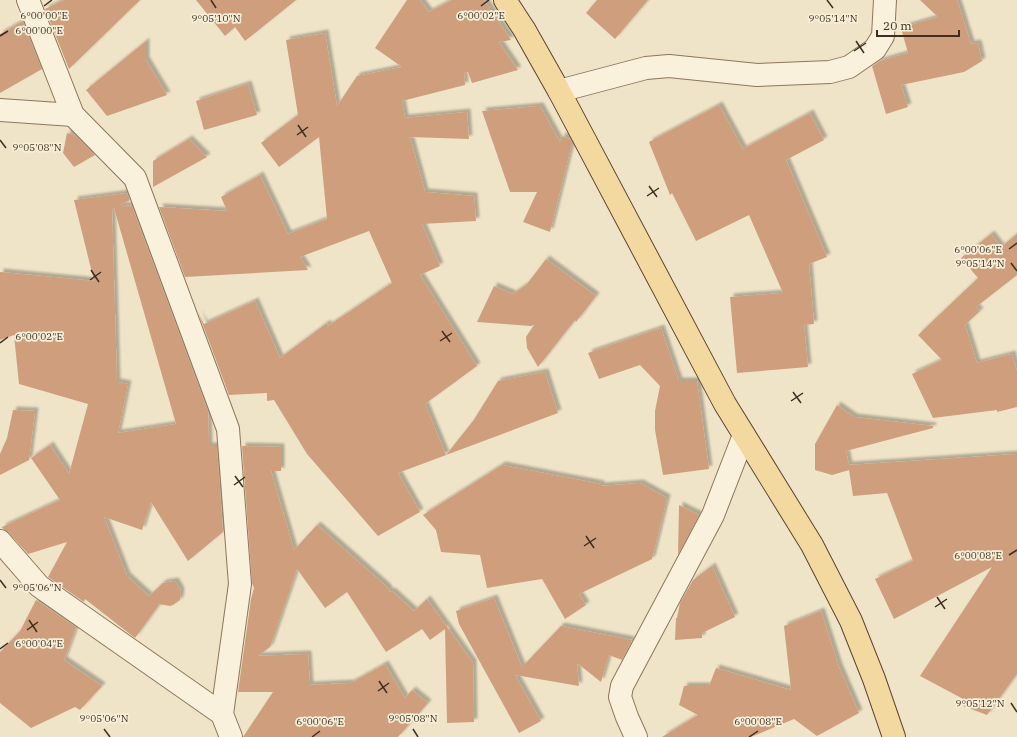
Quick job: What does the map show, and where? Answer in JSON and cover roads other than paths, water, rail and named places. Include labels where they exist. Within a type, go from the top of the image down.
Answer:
[{"type":"main road","points":[[505,0],[524,29],[558,91],[725,404],[812,545],[850,621],[874,679],[894,737]]},
{"type":"street","points":[[28,0],[73,115],[135,178],[228,429],[240,584],[222,714],[231,737]]},
{"type":"street","points":[[558,91],[646,68],[670,66],[757,75],[830,72],[849,68],[875,49],[883,36],[885,0]]},
{"type":"street","points":[[0,110],[73,115]]},
{"type":"street","points":[[636,737],[620,697],[622,686],[713,515],[744,435]]},
{"type":"street","points":[[0,542],[38,586],[222,714]]}]
